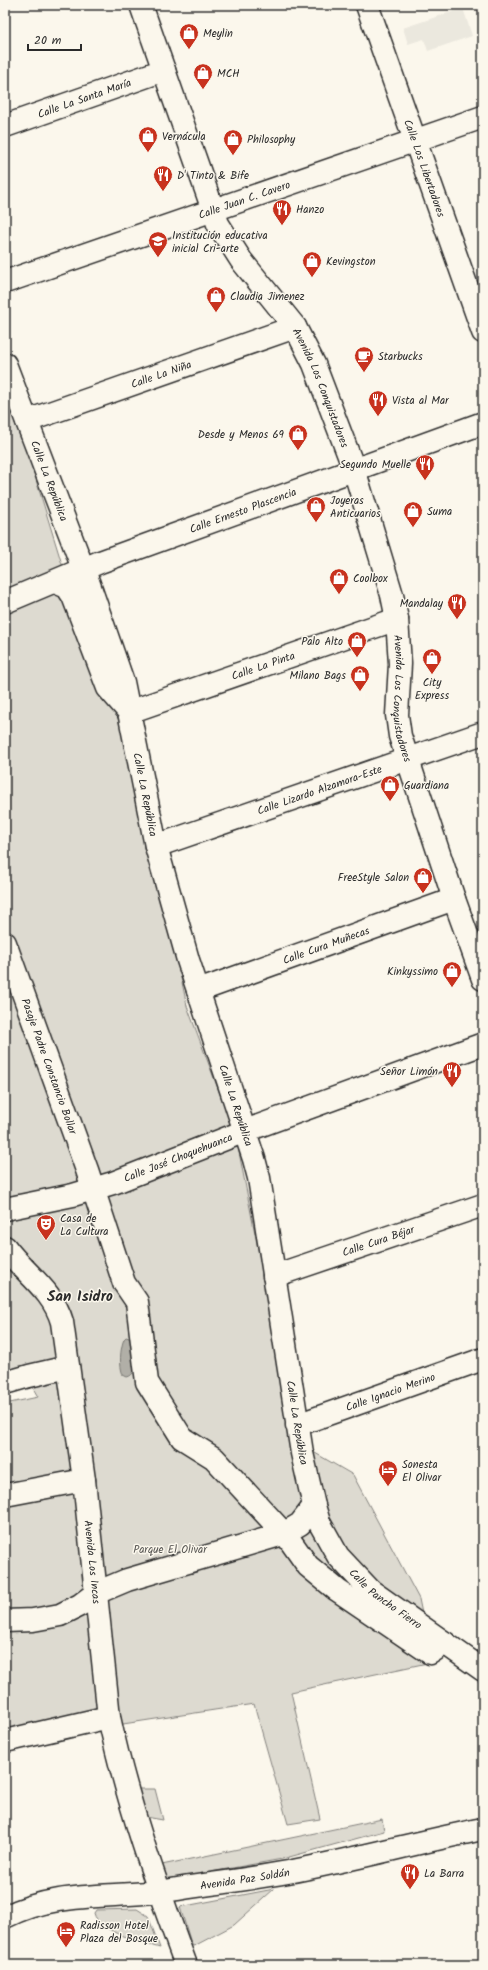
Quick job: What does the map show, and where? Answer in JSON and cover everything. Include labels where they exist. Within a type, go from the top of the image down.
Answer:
[{"type":"street","name":"Avenida Los Conquistadores","points":[[141,5],[212,209],[229,244],[295,326],[314,364],[354,469],[392,595],[397,619],[400,664],[397,715],[400,736],[407,761],[454,899],[483,979]]},
{"type":"street","name":"Calle Los Libertadores","points":[[367,5],[414,142],[483,332]]},
{"type":"street","name":"Calle La Santa María","points":[[5,126],[164,70]]},
{"type":"street","name":"Calle Juan C. Cavero","points":[[5,282],[212,209],[414,142],[483,117]]},
{"type":"street","name":"Calle La Niña","points":[[27,421],[295,326]]},
{"type":"street","name":"Calle La República","points":[[5,364],[83,570],[123,682],[156,846],[198,991],[259,1178],[297,1425],[314,1506]]},
{"type":"street","name":"Calle Ernesto Plascencia","points":[[5,602],[83,570],[354,469],[483,423]]},
{"type":"street","name":"Calle La República","points":[[55,582],[67,587],[73,596],[108,688],[129,712]]},
{"type":"street","name":"Calle La Pinta","points":[[129,712],[397,619]]},
{"type":"street","name":"Calle Lizardo Alzamora-Este","points":[[156,846],[407,761],[483,733]]},
{"type":"street","name":"Calle Cura Muñecas","points":[[198,991],[454,899]]},
{"type":"street","name":"Pasaje Padre Constancio Bollar","points":[[5,943],[93,1190],[124,1283],[137,1302],[147,1382],[182,1438],[214,1458],[289,1539],[308,1566],[350,1599],[430,1653],[445,1642]]},
{"type":"street","name":"Calle José Choquehuanca","points":[[5,1209],[93,1190],[244,1131],[483,1044]]},
{"type":"street","name":"Calle Cura Béjar","points":[[274,1276],[483,1205]]},
{"type":"street","name":"Avenida Los Incas","points":[[5,1247],[55,1303],[62,1322],[84,1480],[109,1717],[114,1743],[159,1892],[186,1965]]},
{"type":"street","name":"Calle Ignacio Merino","points":[[297,1425],[483,1359]]},
{"type":"street","points":[[5,1384],[29,1376],[68,1367]]},
{"type":"street","points":[[5,1371],[29,1376]]},
{"type":"street","points":[[5,1495],[84,1480]]},
{"type":"street","points":[[5,1621],[33,1620],[60,1614],[80,1605],[96,1593],[127,1580],[283,1534],[300,1524],[314,1506]]},
{"type":"street","name":"Calle Pancho Fierro","points":[[314,1506],[327,1538],[338,1556],[371,1591],[483,1670]]},
{"type":"street","points":[[6,1735],[109,1717]]},
{"type":"street","name":"Avenida Paz Soldán","points":[[5,1917],[36,1905],[66,1898],[159,1892],[288,1872],[483,1829]]},
{"type":"shaded area","points":[[463,8],[472,36],[428,51],[424,39],[408,44],[403,28]]},
{"type":"shaded area","points":[[126,1337],[129,1338],[131,1342],[135,1360],[134,1371],[127,1377],[123,1375],[120,1357],[124,1339]]},
{"type":"green space","name":"Parque El Olivar","points":[[5,391],[16,415],[73,600],[120,724],[151,837],[187,1006],[236,1137],[296,1442],[353,1475],[419,1599],[432,1662],[291,1692],[320,1819],[288,1824],[254,1704],[5,1742],[5,1404],[38,1397],[28,1379],[5,1369]]},
{"type":"green space","points":[[139,1789],[155,1789],[163,1820],[146,1817]]},
{"type":"green space","points":[[382,1819],[384,1831],[282,1859],[161,1881],[157,1866]]},
{"type":"green space","points":[[274,1889],[234,1925],[193,1946],[180,1907]]},
{"type":"green space","points":[[137,1909],[148,1916],[160,1948],[133,1940],[112,1931],[97,1920],[94,1913],[96,1910]]},
{"type":"place","name":"Meylin","points":[[189,50]]},
{"type":"place","name":"MCH","points":[[203,90]]},
{"type":"place","name":"Vernácula","points":[[148,153]]},
{"type":"place","name":"Philosophy","points":[[233,156]]},
{"type":"place","name":"D' Tinto & Bife","points":[[163,192]]},
{"type":"place","name":"Hanzo","points":[[282,226]]},
{"type":"place","name":"Institución educativa inicial Cri-arte","points":[[158,258]]},
{"type":"place","name":"Kevingston","points":[[312,278]]},
{"type":"place","name":"Claudia Jimenez","points":[[216,313]]},
{"type":"place","name":"Starbucks","points":[[364,373]]},
{"type":"place","name":"Vista al Mar","points":[[378,417]]},
{"type":"place","name":"Desde y Menos 69","points":[[298,451]]},
{"type":"place","name":"Segundo Muelle","points":[[425,481]]},
{"type":"place","name":"Joyeras Anticuarios","points":[[316,523]]},
{"type":"place","name":"Suma","points":[[413,528]]},
{"type":"place","name":"Coolbox","points":[[339,595]]},
{"type":"place","name":"Mandalay","points":[[457,620]]},
{"type":"place","name":"Palo Alto","points":[[357,658]]},
{"type":"place","name":"City Express","points":[[432,675]]},
{"type":"place","name":"Milano Bags","points":[[360,692]]},
{"type":"place","name":"Guardiana","points":[[390,802]]},
{"type":"place","name":"FreeStyle Salon","points":[[423,894]]},
{"type":"place","name":"Kinkyssimo","points":[[452,988]]},
{"type":"place","name":"Señor Limón","points":[[452,1088]]},
{"type":"place","name":"Casa de La Cultura","points":[[46,1241]]},
{"type":"place","name":"Sonesta El Olivar","points":[[388,1487]]},
{"type":"place","name":"La Barra","points":[[410,1890]]},
{"type":"place","name":"Radisson Hotel Plaza del Bosque","points":[[66,1948]]},
{"type":"district","name":"San Isidro","points":[[80,1296]]}]
